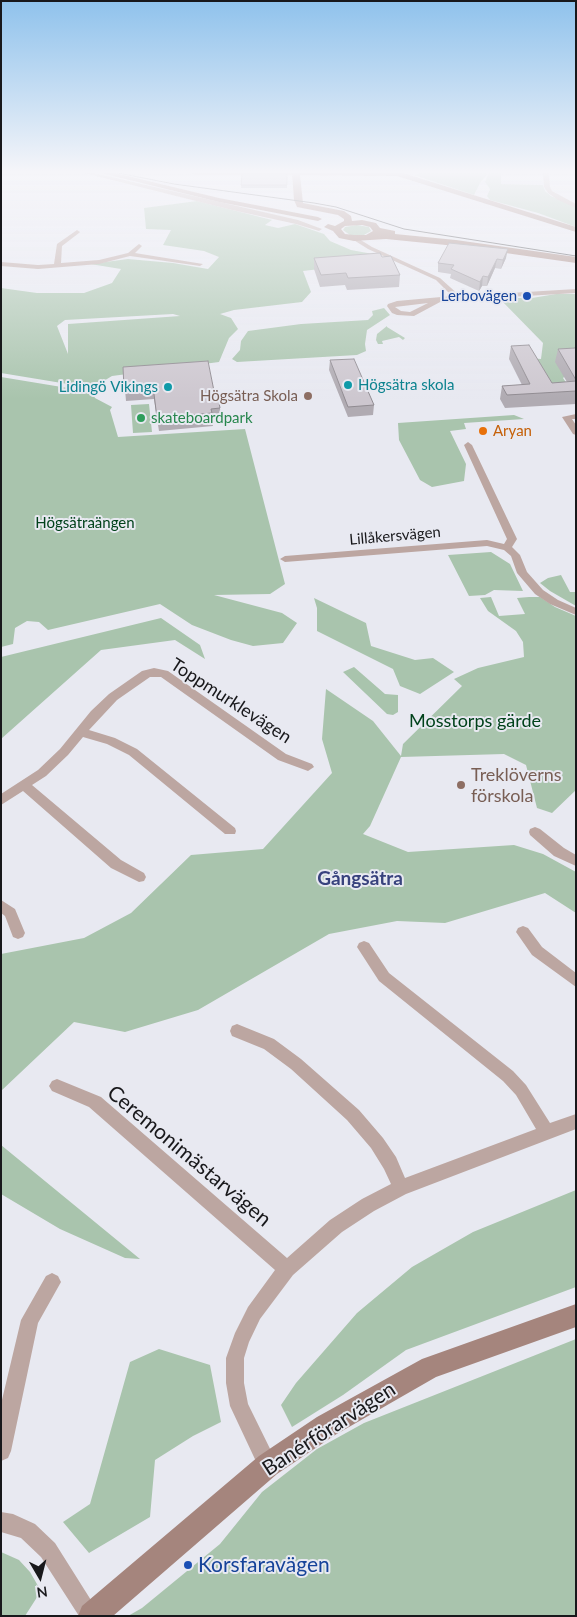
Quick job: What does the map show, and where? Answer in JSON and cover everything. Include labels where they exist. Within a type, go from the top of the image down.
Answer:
[{"type":"street","points":[[57,265],[59,248]]},
{"type":"street","points":[[130,254],[137,248]]},
{"type":"street","points":[[383,248],[438,279],[458,298]]},
{"type":"street","points":[[495,248],[576,260]]},
{"type":"street","points":[[1,264],[38,267],[99,262],[130,254],[200,264]]},
{"type":"street","points":[[441,300],[411,314],[395,311],[392,306],[397,303],[458,298],[576,291]]},
{"type":"street","points":[[576,416],[566,417],[576,432]]},
{"type":"street","points":[[468,445],[512,539],[507,548],[514,555],[522,573],[539,592],[554,602],[576,612]]},
{"type":"street","name":"Lillåkersvägen","points":[[285,559],[487,543],[507,548]]},
{"type":"street","name":"Toppmurklevägen","points":[[1,800],[25,786],[64,752],[95,714],[113,697],[146,674],[159,672],[282,757],[308,767]]},
{"type":"street","points":[[82,732],[111,741],[132,752],[230,831]]},
{"type":"street","points":[[25,786],[116,864],[139,877]]},
{"type":"street","points":[[535,832],[559,852],[576,861]]},
{"type":"street","points":[[1,905],[10,913],[18,933]]},
{"type":"street","points":[[523,932],[537,952],[576,981]]},
{"type":"street","points":[[364,947],[384,977],[508,1076],[521,1090],[547,1132]]},
{"type":"street","points":[[237,1031],[269,1044],[296,1064],[353,1115],[377,1143],[390,1163],[401,1188]]},
{"type":"street","name":"Ceremonimästarvägen","points":[[57,1086],[94,1102],[287,1269]]},
{"type":"street","points":[[268,1465],[239,1406],[234,1383],[235,1358],[241,1339],[254,1313],[287,1269],[336,1226],[368,1205],[401,1188],[576,1121]]},
{"type":"street","points":[[1,1451],[30,1320],[52,1282]]},
{"type":"street","name":"Banérförarvägen","points":[[92,1616],[268,1465],[326,1426],[430,1368],[576,1315]]},
{"type":"street","points":[[1,1522],[13,1524],[28,1531],[48,1550],[92,1616]]},
{"type":"green space","points":[[187,248],[347,248],[373,254],[345,266],[303,271],[311,292],[302,302],[234,310],[220,314],[231,318],[238,329],[229,338],[219,362],[112,376],[92,388],[1,373],[1,288],[37,293],[84,293],[112,283],[121,269],[90,264],[128,259],[173,263],[208,269],[219,257],[204,251]],"holes":[[[173,314],[180,316],[68,324],[68,354],[57,326],[65,320]]]},
{"type":"green space","points":[[556,294],[576,294],[576,366],[563,378],[574,394],[557,395],[527,358],[541,359],[543,343],[499,298],[532,298]]},
{"type":"green space","points":[[384,308],[390,315],[367,330],[366,351],[357,355],[237,362],[232,359],[240,350],[241,341],[248,331],[301,324],[368,320],[373,315],[372,311]]},
{"type":"green space","points":[[387,326],[405,338],[403,340],[399,337],[382,341],[383,344],[378,344],[376,340],[377,334]]},
{"type":"green space","name":"Högsätraängen","points":[[1,377],[92,392],[95,398],[112,407],[110,410],[118,437],[245,429],[285,584],[270,594],[214,595],[282,613],[297,623],[283,643],[253,646],[231,640],[192,625],[160,604],[48,630],[39,622],[27,621],[15,628],[13,644],[1,647]]},
{"type":"green space","name":"skateboardpark","points":[[149,404],[152,432],[133,433],[131,405]]},
{"type":"green space","points":[[514,415],[524,419],[464,423],[466,429],[450,431],[466,464],[464,481],[432,487],[420,480],[399,440],[398,423]]},
{"type":"green space","points":[[491,552],[510,564],[523,591],[494,590],[485,595],[469,596],[448,555]]},
{"type":"green space","points":[[561,575],[570,592],[576,592],[576,606],[540,583],[548,578]]},
{"type":"green space","name":"Mosstorps gärde","points":[[491,597],[499,616],[525,614],[517,598],[540,597],[555,607],[576,616],[576,790],[552,813],[537,808],[526,765],[504,754],[401,757],[370,826],[363,834],[408,852],[514,845],[543,854],[576,872],[576,913],[545,893],[445,923],[397,921],[329,934],[198,1010],[125,1032],[74,1022],[1,1091],[1,954],[84,938],[131,913],[191,855],[263,849],[332,773],[322,739],[326,689],[373,721],[401,756],[403,744],[462,686],[454,679],[478,668],[524,657],[523,642],[516,631],[488,611],[480,598]]},
{"type":"green space","points":[[314,598],[366,623],[371,646],[415,660],[433,658],[454,672],[420,694],[400,686],[393,669],[317,631],[317,608]]},
{"type":"green space","points":[[161,618],[200,645],[205,659],[175,640],[101,650],[1,739],[1,657]]},
{"type":"green space","points":[[354,667],[385,694],[398,695],[398,712],[393,715],[387,714],[343,672]]},
{"type":"green space","points":[[1,1145],[140,1259],[125,1258],[60,1229],[1,1194]]},
{"type":"green space","points":[[576,1190],[576,1287],[406,1350],[343,1395],[292,1427],[281,1405],[296,1383],[357,1313],[412,1267],[473,1232]]},
{"type":"green space","points":[[576,1339],[576,1616],[128,1616],[142,1608],[220,1544],[262,1492],[317,1449],[364,1423]]},
{"type":"green space","points":[[159,1349],[210,1365],[221,1422],[193,1436],[155,1460],[150,1517],[89,1553],[63,1522],[90,1504],[130,1362]]},
{"type":"green space","points":[[1,1552],[19,1560],[30,1572],[41,1591],[25,1616],[1,1616]]},
{"type":"building","points":[[446,248],[508,249],[503,260],[497,259],[488,277],[483,276],[480,282],[451,269],[454,265],[438,263]]},
{"type":"building","points":[[380,253],[382,257],[391,256],[400,275],[348,278],[346,273],[321,275],[314,258]]},
{"type":"building","points":[[529,345],[552,383],[576,381],[576,391],[507,395],[502,386],[530,384],[511,346]]},
{"type":"building","points":[[558,349],[576,349],[576,380]]},
{"type":"building","points":[[354,359],[374,405],[348,407],[330,360]]},
{"type":"building","points":[[208,361],[214,391],[217,391],[220,408],[211,409],[212,413],[157,418],[153,386],[124,388],[123,367]]},
{"type":"tram line","points":[[528,248],[576,256]]},
{"type":"place","name":"Lerbovägen","points":[[527,296]]},
{"type":"place","name":"Högsätra skola","points":[[348,385]]},
{"type":"place","name":"Lidingö Vikings","points":[[168,387]]},
{"type":"place","name":"Högsätra Skola","points":[[308,396]]},
{"type":"place","name":"skateboardpark","points":[[141,418]]},
{"type":"place","name":"Aryan","points":[[483,431]]},
{"type":"place","name":"Treklöverns förskola","points":[[461,785]]},
{"type":"place","name":"Korsfaravägen","points":[[188,1565]]},
{"type":"district","name":"Gångsätra","points":[[360,879]]}]
